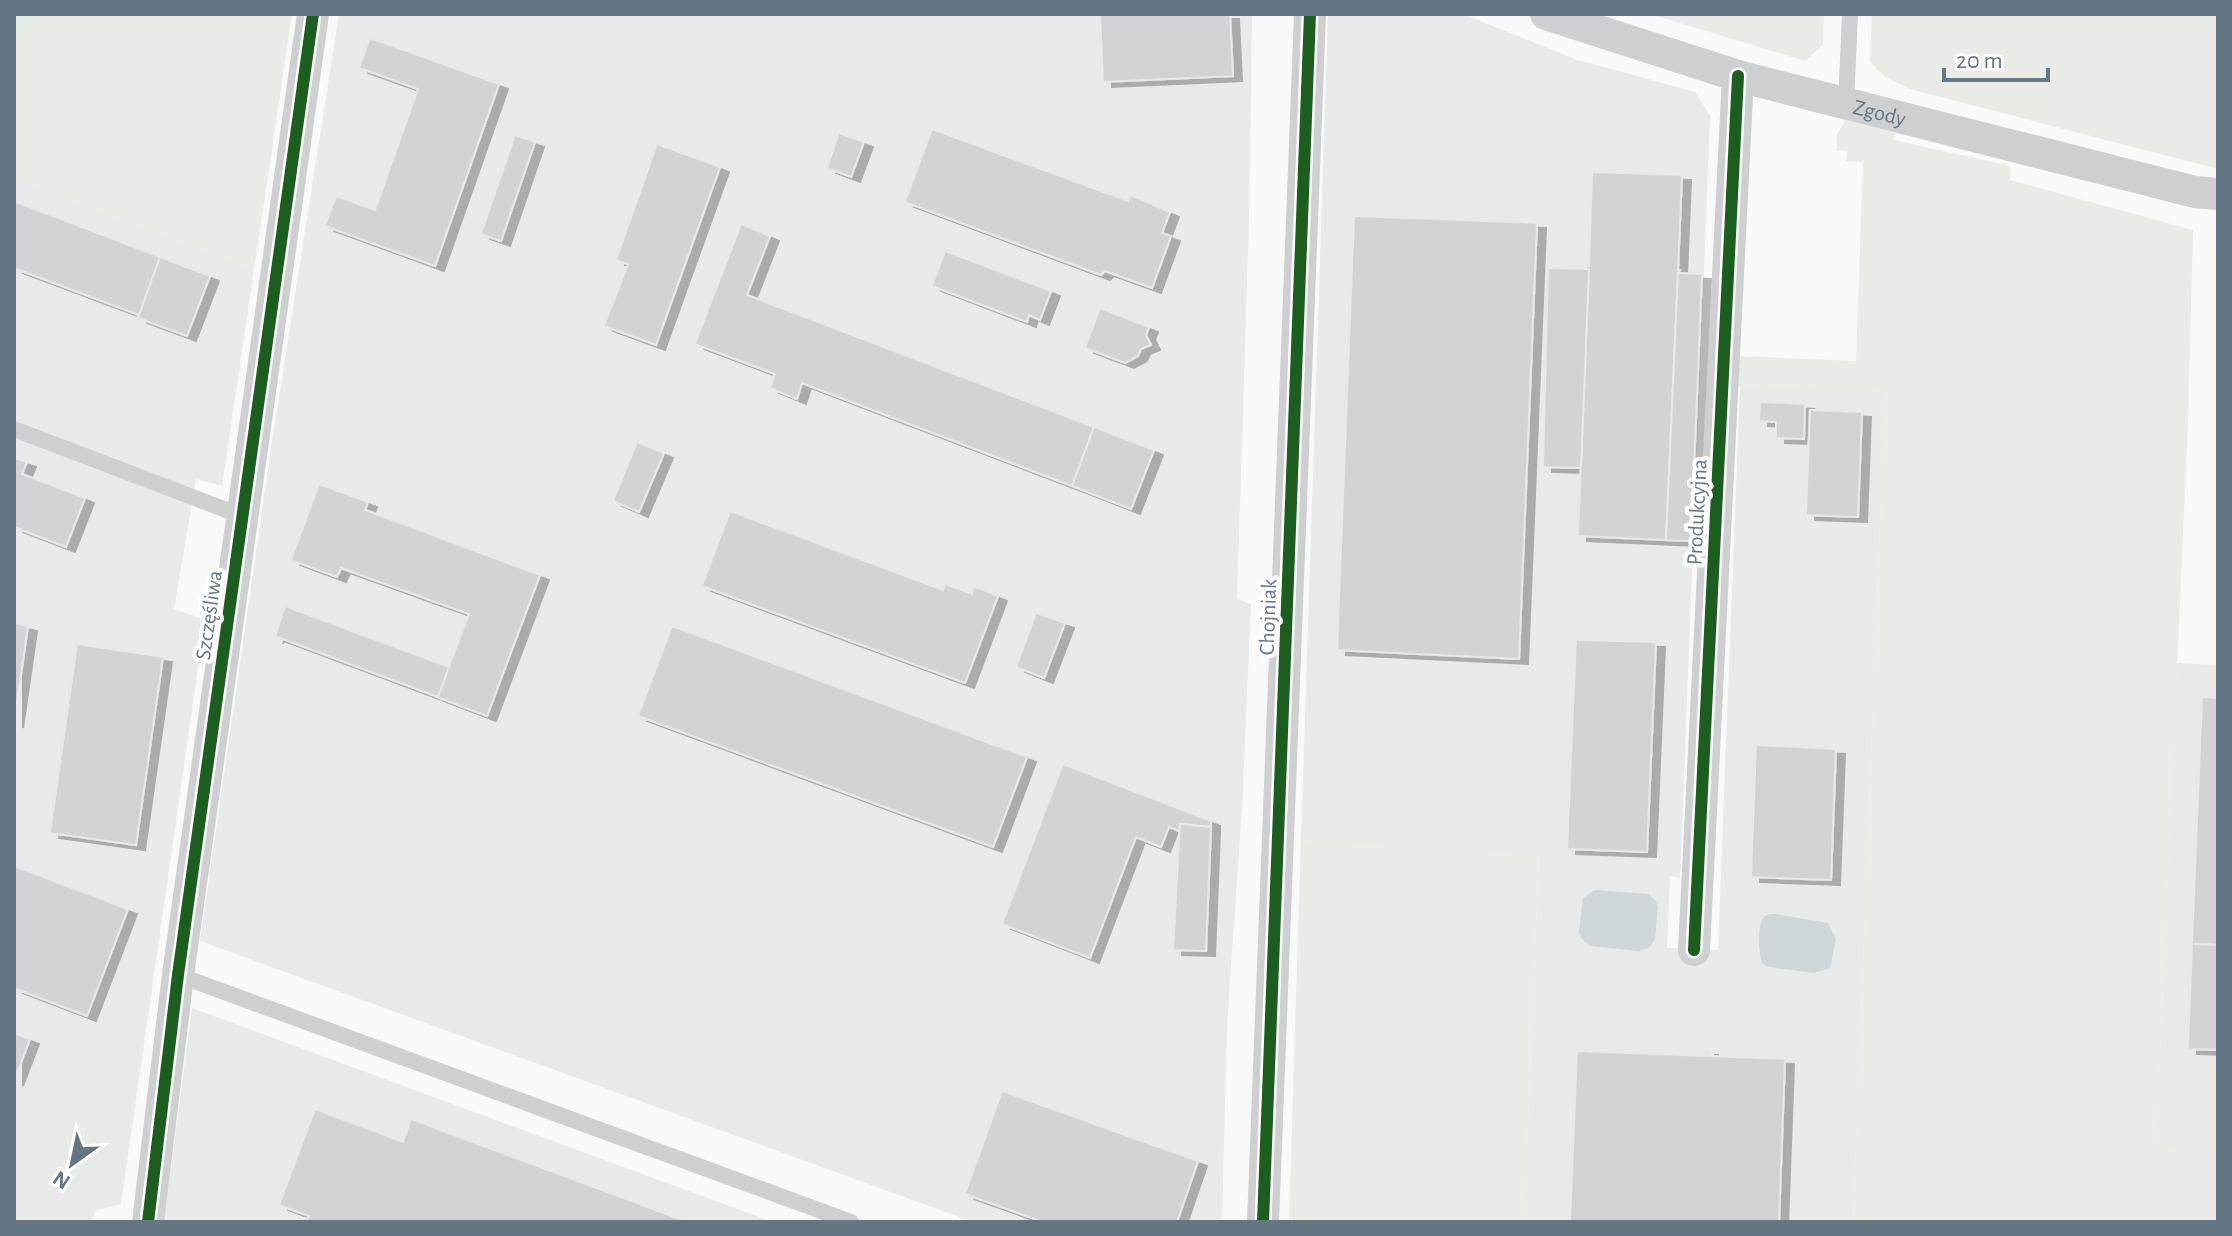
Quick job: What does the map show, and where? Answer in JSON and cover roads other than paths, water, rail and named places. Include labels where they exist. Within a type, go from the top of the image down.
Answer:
[{"type":"street","name":"Szczęśliwa","points":[[148,1222],[178,975],[313,14]]},
{"type":"street","name":"Chojniak","points":[[1263,1222],[1310,14]]},
{"type":"street","name":"Zgody","points":[[1546,14],[1738,76],[2195,192],[2218,194]]},
{"type":"street","name":"Produkcyjna","points":[[1694,950],[1738,76]]},
{"type":"lane","points":[[1846,104],[1850,14]]},
{"type":"lane","points":[[14,429],[242,516]]},
{"type":"lane","points":[[178,975],[851,1222]]}]
